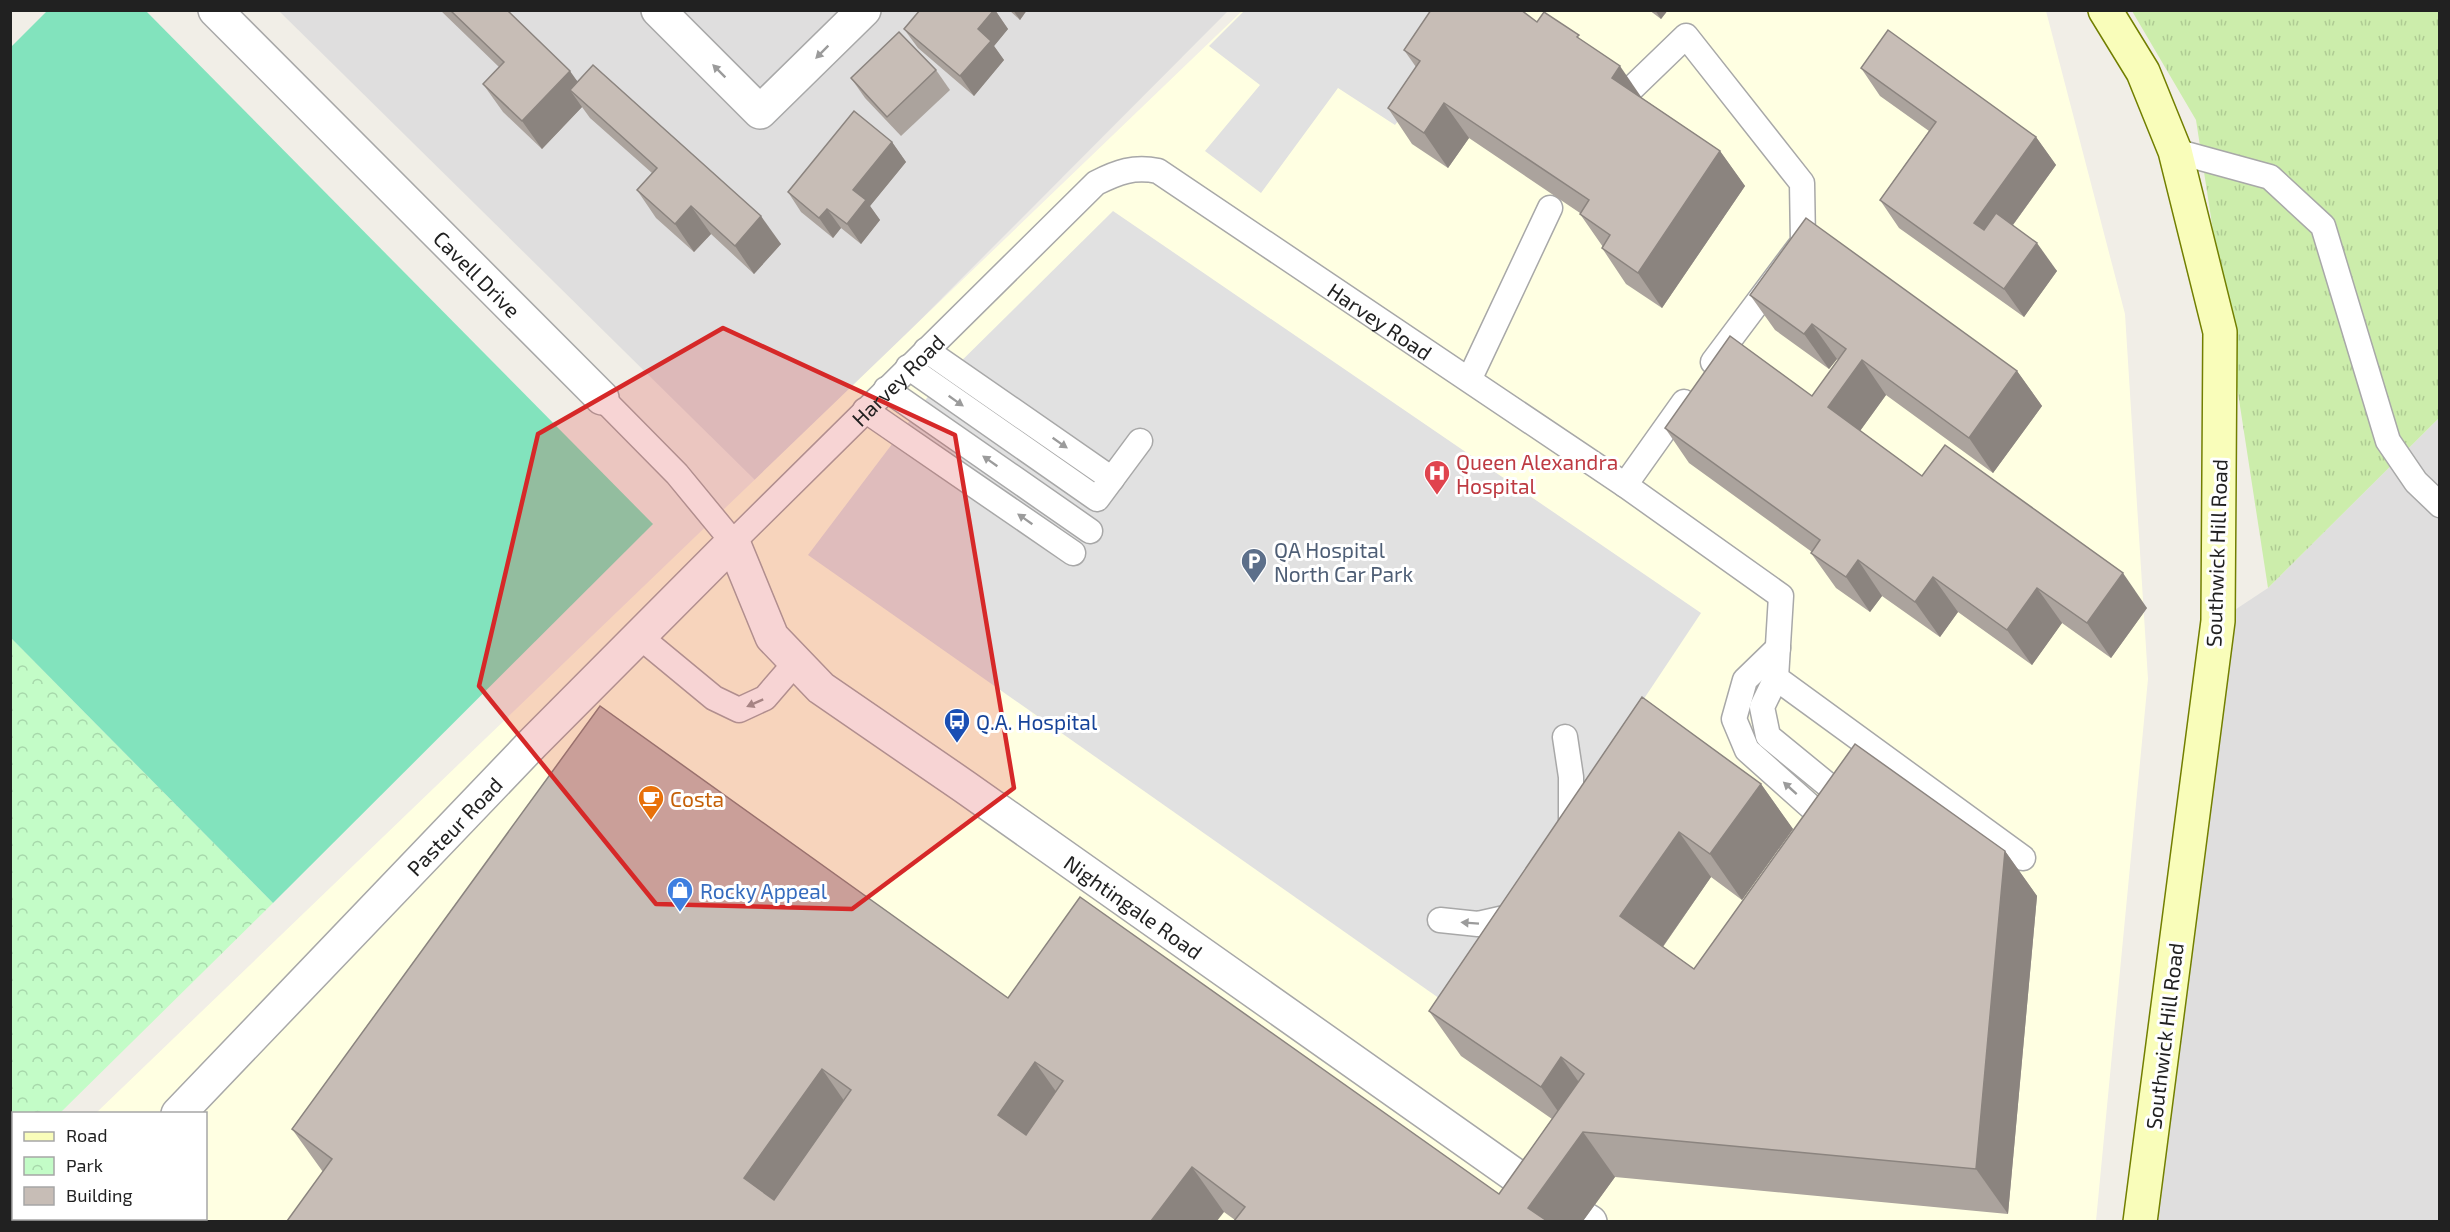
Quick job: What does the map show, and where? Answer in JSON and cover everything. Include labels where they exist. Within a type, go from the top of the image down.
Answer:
[{"type":"main road","name":"Southwick Hill Road","points":[[2105,10],[2143,72],[2175,152],[2220,332],[2218,621],[2140,1221]]},
{"type":"street","name":"Cavell Drive","points":[[215,10],[602,398]]},
{"type":"street","points":[[658,10],[760,112],[864,10]]},
{"type":"street","name":"Pasteur Road","points":[[179,1112],[533,743],[734,542]]},
{"type":"street","name":"Nightingale Road","points":[[734,542],[772,638],[821,688],[1523,1181],[1590,1221]]},
{"type":"lane","points":[[1625,485],[1803,242],[1802,183],[1686,36],[1629,91]]},
{"type":"lane","points":[[2175,152],[2270,177],[2323,226],[2388,441],[2416,482],[2439,505]]},
{"type":"lane","name":"Harvey Road","points":[[734,542],[1096,183],[1122,171],[1144,168],[1158,171],[1470,378],[1781,596],[1778,648]]},
{"type":"lane","points":[[1470,378],[1550,208]]},
{"type":"lane","points":[[926,350],[1112,479]]},
{"type":"lane","points":[[908,367],[1097,499],[1140,441]]},
{"type":"lane","points":[[886,389],[1090,531]]},
{"type":"lane","name":"Cavell Drive","points":[[602,398],[677,474],[734,542]]},
{"type":"lane","points":[[866,410],[1073,553]]},
{"type":"lane","points":[[639,636],[714,698],[738,710],[765,698],[796,662]]},
{"type":"lane","points":[[1778,648],[1776,678],[1762,707],[1768,736],[1867,817]]},
{"type":"lane","points":[[1778,648],[1745,680],[1734,719],[1747,750],[1810,807],[1852,837]]},
{"type":"lane","points":[[1776,678],[2023,858]]},
{"type":"lane","points":[[1565,737],[1573,824],[1569,853]]},
{"type":"lane","points":[[1440,920],[1478,924],[1524,913],[1536,901]]},
{"type":"highlighted area","points":[[723,328],[955,435],[1014,788],[852,909],[656,904],[479,686],[538,434]]},
{"type":"shaded area","points":[[279,11],[1228,11],[758,483]]},
{"type":"shaded area","name":"Queen Alexandra Hospital","points":[[1242,11],[2046,11],[2125,314],[2148,679],[2096,1221],[11,1222],[12,1194],[12,1220],[207,1220],[207,1112],[97,1112]]},
{"type":"shaded area","points":[[1244,11],[1506,11],[1470,21],[1395,125],[1338,88],[1261,193],[1205,151],[1260,85],[1209,46]]},
{"type":"shaded area","name":"QA Hospital North Car Park","points":[[1113,211],[1701,613],[1443,1001],[808,555],[936,386]]},
{"type":"shaded area","points":[[2439,418],[2439,1221],[2140,1222],[2218,621],[2268,588]]},
{"type":"green space","points":[[48,10],[146,11],[653,524],[273,903],[11,638],[11,47]]},
{"type":"green space","points":[[2132,11],[2439,11],[2439,418],[2268,588],[2196,120]]},
{"type":"green space","points":[[11,638],[273,903],[61,1112],[12,1112],[11,1163]]},
{"type":"building","points":[[450,10],[507,10],[570,71],[522,121],[483,84],[504,62]]},
{"type":"building","points":[[920,10],[994,10],[978,29],[991,41],[960,76],[904,29]]},
{"type":"building","points":[[1431,10],[1521,10],[1537,22],[1544,12],[1620,66],[1612,78],[1720,151],[1638,273],[1602,248],[1610,235],[1580,214],[1589,200],[1444,103],[1424,133],[1388,108],[1420,61],[1404,50]]},
{"type":"building","points":[[1888,30],[2036,137],[1974,223],[1984,230],[1996,213],[2037,243],[2004,289],[1880,200],[1936,122],[1861,68]]},
{"type":"building","points":[[899,32],[936,70],[887,117],[851,78]]},
{"type":"building","points":[[593,65],[761,216],[735,246],[691,206],[675,224],[637,190],[657,168],[570,90]]},
{"type":"building","points":[[854,111],[892,142],[853,190],[866,200],[847,224],[827,209],[819,218],[788,192]]},
{"type":"building","points":[[1806,218],[2017,371],[1969,438],[1862,360],[1828,407],[1922,476],[1945,445],[2123,573],[2087,623],[2037,588],[2007,630],[1933,577],[1915,602],[1858,560],[1846,577],[1811,553],[1820,540],[1665,428],[1730,336],[1812,396],[1846,349],[1812,324],[1804,334],[1750,295]]},
{"type":"building","points":[[1642,697],[1761,784],[1710,854],[1679,832],[1620,916],[1694,969],[1855,744],[2005,851],[1976,1169],[1583,1132],[1528,1208],[1547,1221],[1234,1221],[1245,1207],[1192,1167],[1151,1221],[287,1221],[332,1159],[292,1129],[600,706],[1008,998],[1080,897],[1499,1194],[1584,1074],[1561,1057],[1541,1087],[1429,1011]],"holes":[[[1035,1062],[1063,1081],[1026,1135],[998,1115]],[[822,1069],[851,1090],[774,1200],[744,1178]]]},
{"type":"place","name":"Queen Alexandra Hospital","points":[[1437,496]]},
{"type":"place","name":"QA Hospital North Car Park","points":[[1254,584]]},
{"type":"place","name":"Q.A. Hospital","points":[[957,744]]},
{"type":"place","name":"Costa","points":[[651,821]]},
{"type":"place","name":"Rocky Appeal","points":[[680,913]]}]
